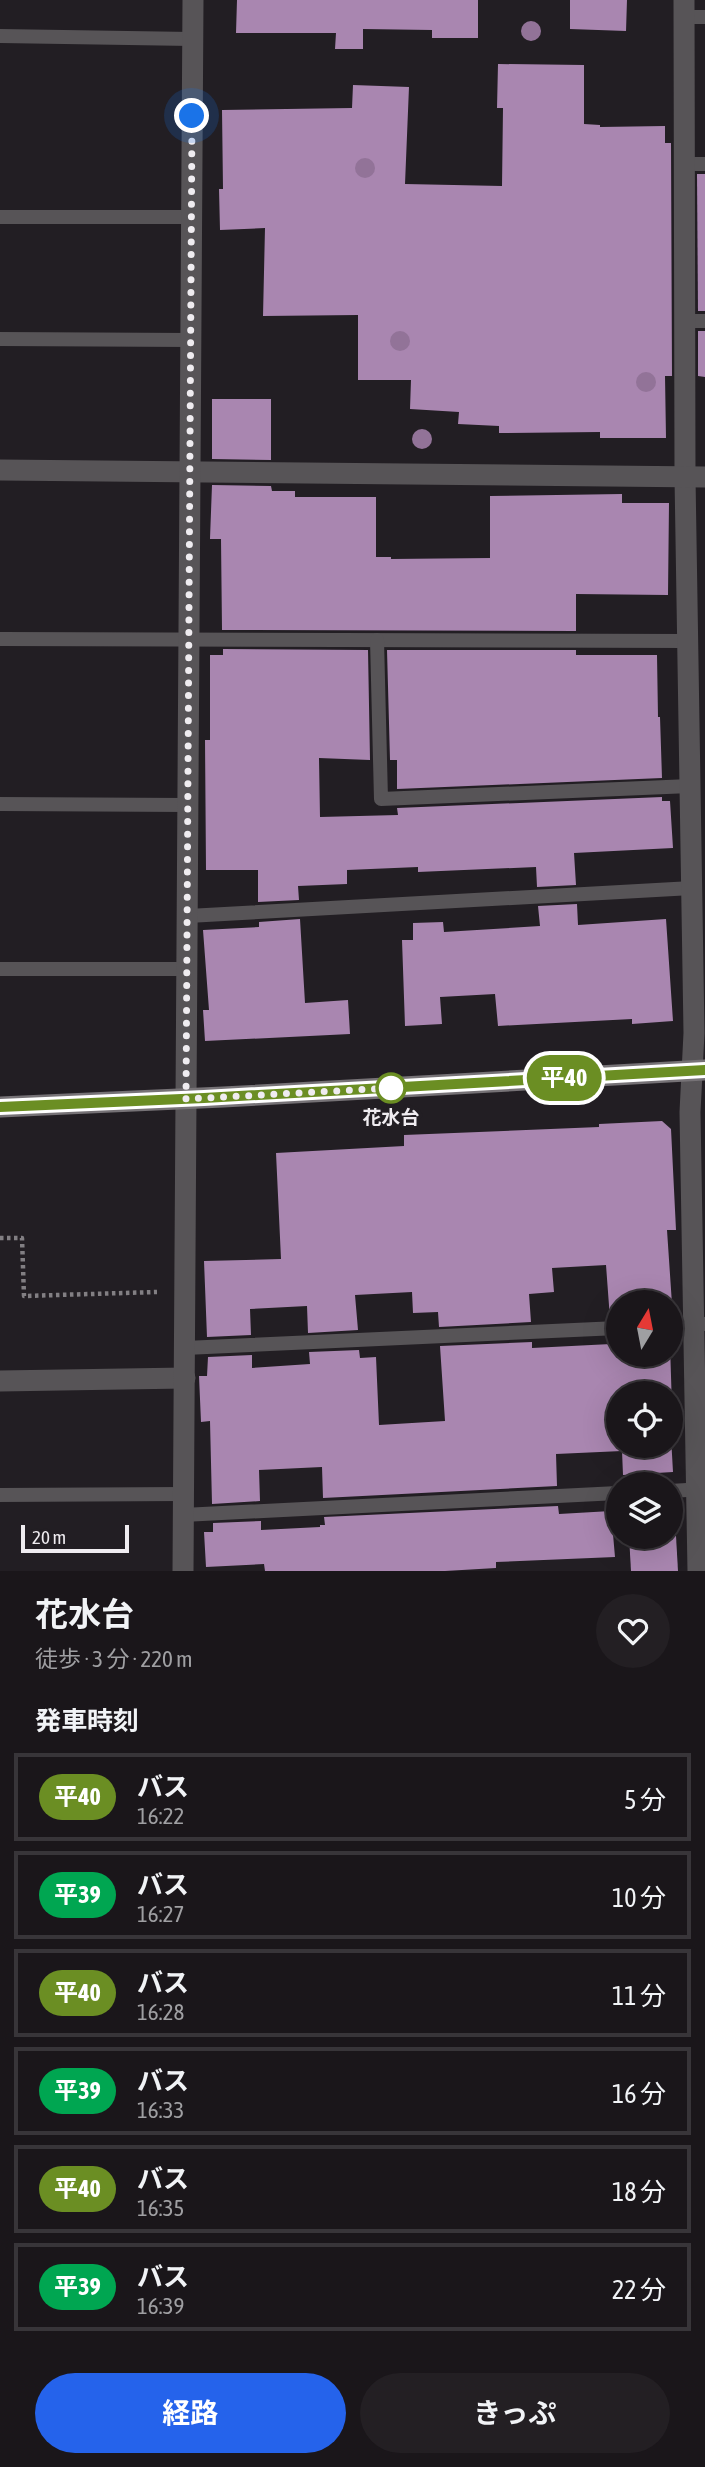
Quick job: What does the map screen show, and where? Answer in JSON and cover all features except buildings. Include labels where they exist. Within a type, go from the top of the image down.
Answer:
[{"type":"street","points":[[183,1571],[193,0]]},
{"type":"street","points":[[691,12],[684,164],[695,321],[695,477],[688,641],[694,1033],[698,1070],[690,1112],[699,1325],[698,1571]]},
{"type":"street","points":[[0,470],[695,477]]},
{"type":"street","points":[[0,1107],[698,1070]]},
{"type":"street","points":[[0,1381],[185,1378]]},
{"type":"lane","points":[[0,36],[192,39]]},
{"type":"lane","points":[[684,164],[705,164]]},
{"type":"lane","points":[[0,217],[191,217]]},
{"type":"lane","points":[[0,339],[191,340]]},
{"type":"lane","points":[[0,639],[688,641]]},
{"type":"lane","points":[[377,640],[381,799],[690,786]]},
{"type":"lane","points":[[0,804],[187,805]]},
{"type":"lane","points":[[188,916],[692,888]]},
{"type":"lane","points":[[0,969],[187,969]]},
{"type":"lane","points":[[185,1348],[606,1329]]},
{"type":"lane","points":[[0,1495],[183,1505],[606,1493]]},
{"type":"path","points":[[0,1238],[22,1238],[24,1296],[168,1292]]},
{"type":"bus line","name":"平40","points":[[0,1107],[705,1070]]},
{"type":"place","name":"花水台","points":[[391,1088]]},
{"type":"route","points":[[192,116],[186,1099],[391,1088]]}]
